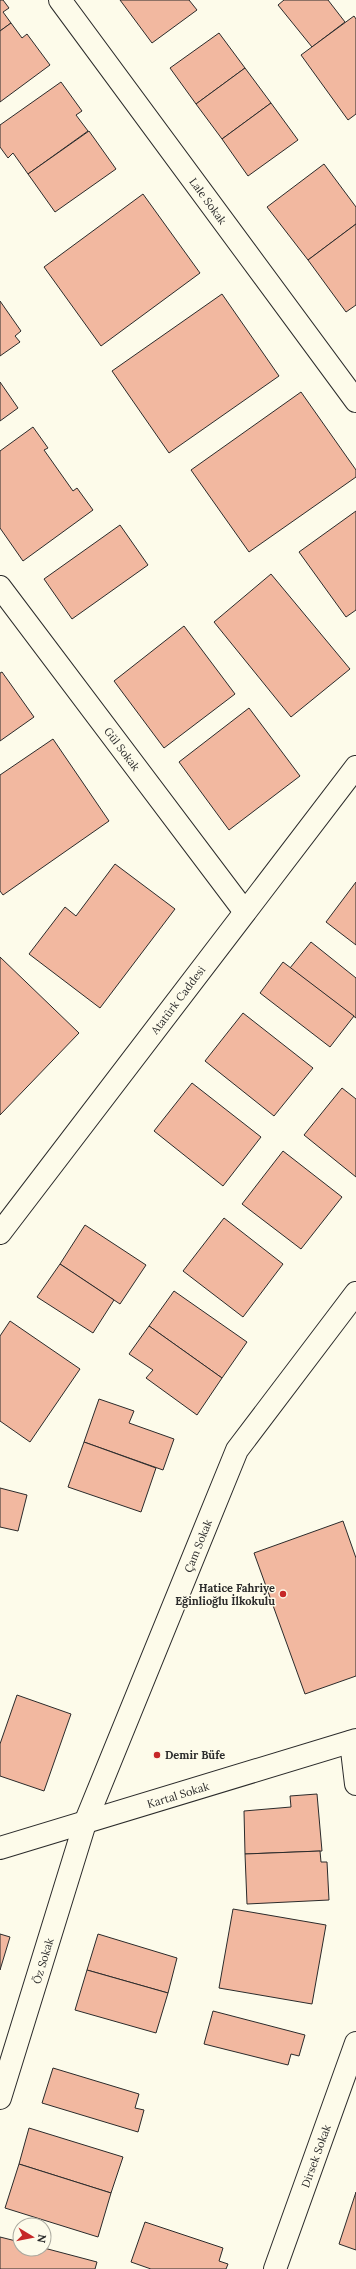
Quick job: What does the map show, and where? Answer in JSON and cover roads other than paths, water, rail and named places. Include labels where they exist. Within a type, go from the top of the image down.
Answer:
[{"type":"street","name":"Lale Sokak","points":[[60,0],[356,401]]},
{"type":"street","name":"Gül Sokak","points":[[0,586],[245,912]]},
{"type":"street","name":"Atatürk Caddesi","points":[[0,1233],[356,767]]},
{"type":"street","name":"Çam Sokak","points":[[85,1823],[237,1450],[356,1293]]},
{"type":"street","name":"Kartal Sokak","points":[[1,1846],[85,1823],[354,1741]]},
{"type":"street","points":[[354,1741],[356,1784]]},
{"type":"street","name":"Öz Sokak","points":[[0,2098],[85,1823]]},
{"type":"street","name":"Dirsek Sokak","points":[[275,2269],[356,2043]]},
{"type":"place","name":"Hatice Fahriye Eğinlioğlu İlkokulu","points":[[283,1594]]},
{"type":"place","name":"Demir Büfe","points":[[157,1755]]}]
